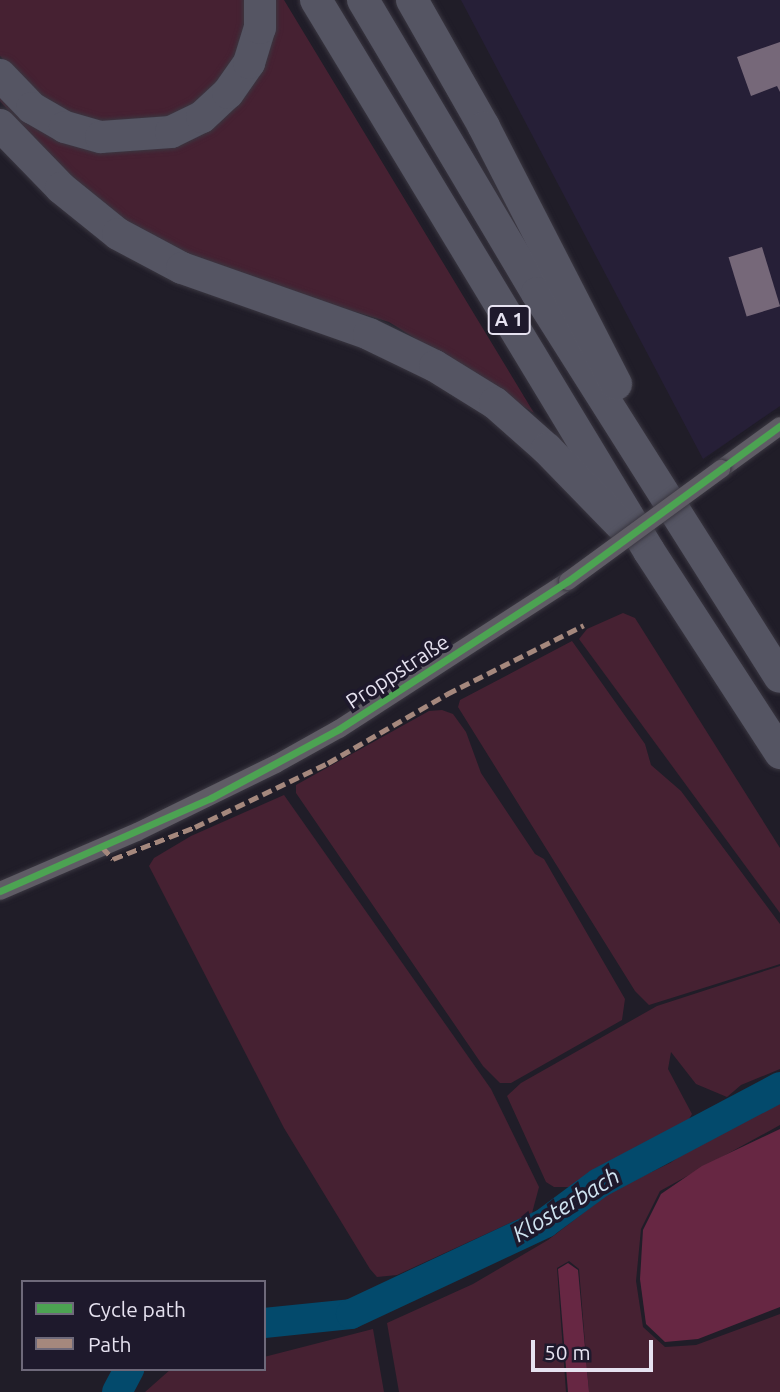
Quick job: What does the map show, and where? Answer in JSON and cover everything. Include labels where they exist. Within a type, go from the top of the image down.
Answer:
[{"type":"highway","points":[[0,75],[32,108],[65,127],[101,137],[171,132],[202,117],[228,93],[249,63],[260,28],[260,0]]},
{"type":"highway","name":"A 1","points":[[316,0],[649,551],[780,753]]},
{"type":"highway","name":"A 1","points":[[363,0],[661,491],[780,677]]},
{"type":"highway","points":[[411,0],[484,127],[617,386],[661,491]]},
{"type":"highway","points":[[0,125],[61,188],[118,234],[216,281],[369,334],[435,366],[495,403],[547,449],[649,551]]},
{"type":"street","name":"Proppstraße","points":[[0,891],[137,832],[276,764],[569,581],[780,425]]},
{"type":"shaded area","points":[[0,0],[250,0],[246,42],[217,92],[161,125],[111,127],[45,104],[0,56]]},
{"type":"shaded area","points":[[275,0],[284,0],[534,413],[389,322],[260,283],[161,243],[76,188],[0,101],[0,83],[73,139],[227,113]]},
{"type":"shaded area","points":[[461,0],[780,0],[780,406],[703,459]]},
{"type":"shaded area","points":[[623,613],[635,618],[780,848],[780,913],[579,639],[587,629]]},
{"type":"shaded area","points":[[572,641],[645,744],[651,765],[681,791],[780,924],[780,964],[649,1005],[635,991],[458,707],[460,700]]},
{"type":"shaded area","points":[[442,710],[453,714],[466,732],[481,773],[535,854],[544,859],[625,999],[622,1020],[511,1083],[500,1083],[483,1066],[296,793],[296,785],[429,711]]},
{"type":"shaded area","points":[[284,795],[491,1089],[539,1187],[532,1213],[397,1275],[377,1277],[370,1269],[284,1128],[149,866],[154,858],[191,836]]},
{"type":"shaded area","points":[[780,966],[780,1069],[741,1085],[727,1097],[696,1084],[671,1052],[668,1069],[692,1114],[682,1131],[572,1187],[554,1187],[546,1182],[507,1096],[521,1083],[657,1006]]},
{"type":"shaded area","points":[[780,1100],[780,1125],[660,1191],[641,1229],[636,1281],[643,1327],[665,1347],[696,1345],[780,1314],[780,1392],[589,1392],[579,1269],[569,1261],[557,1268],[566,1392],[399,1392],[387,1323],[473,1284],[548,1240],[612,1191],[670,1163],[711,1135]]},
{"type":"shaded area","points":[[780,1129],[780,1307],[698,1339],[665,1342],[646,1324],[640,1279],[643,1230],[661,1194],[702,1166]]},
{"type":"shaded area","points":[[568,1263],[578,1270],[589,1392],[568,1392],[558,1269]]},
{"type":"shaded area","points":[[373,1329],[384,1392],[145,1392],[169,1371],[266,1371],[266,1356]]},
{"type":"building","points":[[780,42],[780,92],[777,86],[751,96],[737,57]]},
{"type":"building","points":[[762,247],[780,306],[747,317],[729,257]]},
{"type":"waterway","name":"Klosterbach","points":[[266,1323],[351,1314],[545,1223],[599,1183],[780,1087]]},
{"type":"waterway","name":"Klosterbach","points":[[117,1392],[128,1371]]},
{"type":"marked path","points":[[102,847],[113,859],[195,827],[328,763],[447,694],[584,625]]},
{"type":"cycle path","points":[[0,891],[211,798],[339,729],[568,581],[780,426]]}]
